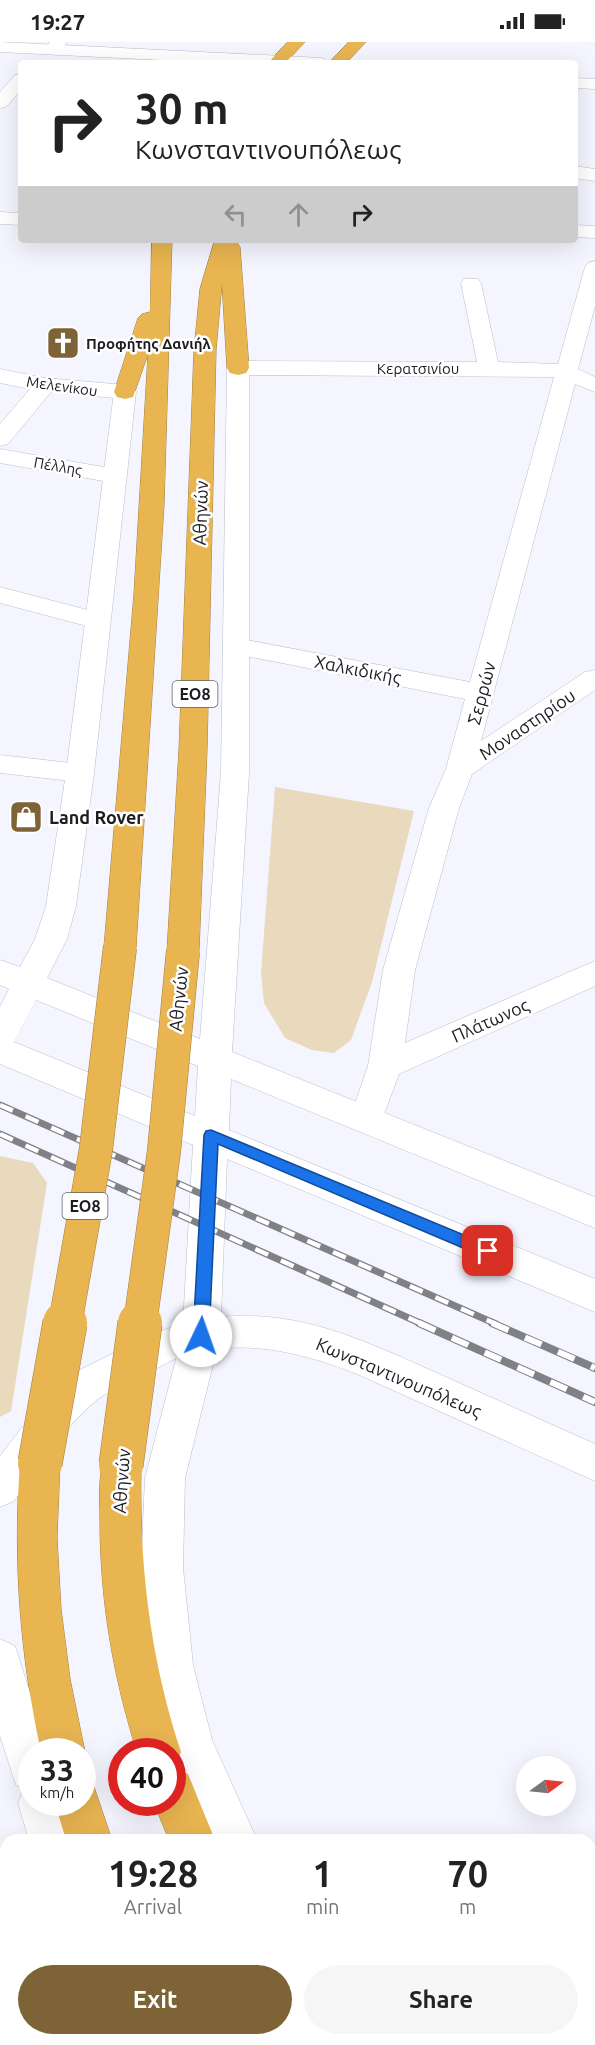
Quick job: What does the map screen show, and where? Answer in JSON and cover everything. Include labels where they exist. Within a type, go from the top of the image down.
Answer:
[{"type":"highway","points":[[279,60],[297,42]]},
{"type":"highway","points":[[340,60],[358,42]]},
{"type":"highway","name":"ΕΟ8","points":[[60,1738],[49,1696],[40,1638],[36,1578],[36,1514],[40,1463],[96,1149],[120,947],[136,751],[156,437],[162,243]]},
{"type":"highway","name":"Αθηνών","points":[[155,1738],[135,1669],[125,1618],[118,1514],[121,1465],[164,1151],[183,951],[193,750],[202,437],[209,297],[214,272],[226,243]]},
{"type":"highway","points":[[227,243],[238,368]]},
{"type":"highway","points":[[125,392],[161,280]]},
{"type":"highway","points":[[82,1816],[87,1834]]},
{"type":"highway","points":[[182,1816],[190,1834]]},
{"type":"street","points":[[0,47],[118,60]]},
{"type":"street","points":[[0,56],[47,53],[226,60]]},
{"type":"street","points":[[578,74],[595,75]]},
{"type":"street","points":[[18,83],[0,105],[18,109]]},
{"type":"street","points":[[578,83],[595,84]]},
{"type":"street","points":[[578,173],[595,175]]},
{"type":"street","points":[[578,231],[595,232]]},
{"type":"street","name":"Σερρών","points":[[367,1118],[385,1066],[399,970],[444,808],[460,769],[595,267]]},
{"type":"street","points":[[471,283],[489,369]]},
{"type":"street","name":"Κερατσινίου","points":[[238,368],[543,369],[567,372],[595,385]]},
{"type":"street","name":"Αθηνών","points":[[231,1834],[191,1743],[171,1665],[162,1568],[165,1478],[201,1336],[215,1060],[235,773],[238,368]]},
{"type":"street","name":"Μελενίκου","points":[[0,376],[45,385],[125,392]]},
{"type":"street","points":[[0,440],[45,385]]},
{"type":"street","points":[[0,1038],[14,978],[51,939],[61,906],[80,773],[125,392]]},
{"type":"street","name":"Πέλλης","points":[[0,456],[115,476]]},
{"type":"street","points":[[0,595],[98,621]]},
{"type":"street","name":"Χαλκιδικής","points":[[236,646],[481,693]]},
{"type":"street","name":"Μοναστηρίου","points":[[460,769],[595,678]]},
{"type":"street","points":[[0,764],[80,773]]},
{"type":"street","name":"Πλάτωνος","points":[[385,1066],[595,973]]},
{"type":"street","points":[[14,978],[307,1098],[367,1118],[595,1213]]},
{"type":"street","points":[[0,1050],[211,1135],[595,1296]]},
{"type":"street","name":"Κωνσταντινουπόλεως","points":[[0,1488],[59,1411],[86,1386],[167,1345],[201,1336],[249,1331],[286,1334],[321,1343],[371,1362],[595,1463]]},
{"type":"street","points":[[0,1661],[23,1738]]},
{"type":"street","points":[[46,1816],[50,1834]]},
{"type":"shaded area","points":[[275,787],[414,811],[372,982],[351,1040],[334,1053],[312,1050],[285,1038],[264,1003],[261,973]]},
{"type":"shaded area","points":[[0,1156],[33,1163],[47,1183],[11,1411],[0,1417]]},
{"type":"railway","points":[[0,1105],[496,1324]]},
{"type":"railway","points":[[0,1134],[422,1324]]},
{"type":"railway","points":[[419,1323],[595,1402]]},
{"type":"railway","points":[[492,1323],[595,1368]]},
{"type":"place","name":"Προφήτης Δανιήλ","points":[[63,343]]},
{"type":"place","name":"Land Rover","points":[[26,817]]},
{"type":"route","points":[[201,1336],[211,1135],[488,1251]]}]
